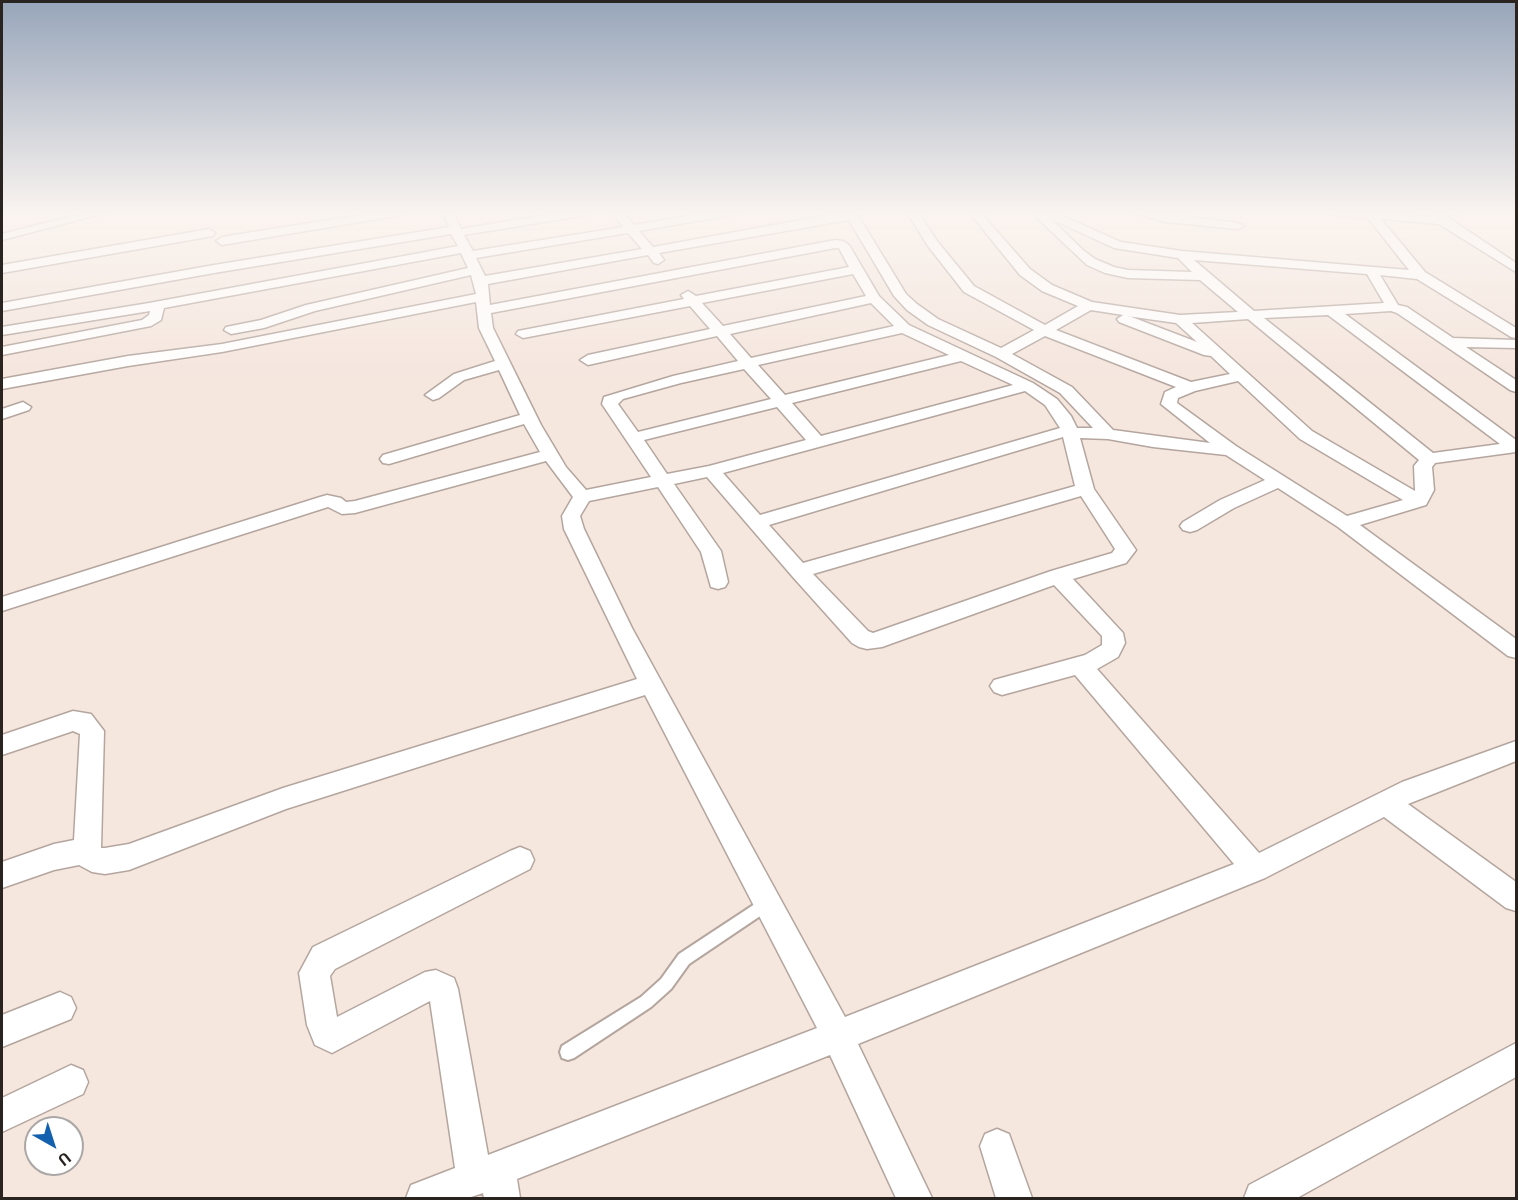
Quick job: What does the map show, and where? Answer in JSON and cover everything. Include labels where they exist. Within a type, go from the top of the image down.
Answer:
[{"type":"street","points":[[2,307],[233,268]]},
{"type":"street","points":[[2,331],[378,268]]},
{"type":"street","points":[[473,268],[478,276],[487,330],[550,454],[582,497]]},
{"type":"street","points":[[231,330],[264,324],[318,306],[533,268]]},
{"type":"street","points":[[664,268],[817,442]]},
{"type":"street","points":[[5,383],[128,361],[222,348],[708,268]]},
{"type":"street","points":[[881,268],[912,307],[933,322],[1001,354],[1066,390],[1104,434]]},
{"type":"street","points":[[952,268],[969,289],[1044,330],[1190,387]]},
{"type":"street","points":[[1022,268],[1047,288],[1219,356]]},
{"type":"street","points":[[1105,268],[1128,274],[1203,276]]},
{"type":"street","points":[[1195,268],[1429,459]]},
{"type":"street","points":[[1334,268],[1420,275]]},
{"type":"street","points":[[1414,268],[1420,275],[1516,334]]},
{"type":"street","points":[[523,334],[857,269],[874,298],[904,328],[1027,386],[1051,402],[1074,431],[1085,489],[1126,550],[1119,558],[1058,576],[874,641],[867,641],[861,638],[799,571],[711,471]]},
{"type":"street","points":[[1371,271],[1393,307]]},
{"type":"street","points":[[141,283],[144,308]]},
{"type":"street","points":[[588,360],[874,298]]},
{"type":"street","points":[[2,351],[146,323],[156,317],[158,306]]},
{"type":"street","points":[[1001,354],[1044,330],[1096,306],[1180,319],[1393,307],[1402,310],[1516,387]]},
{"type":"street","points":[[1332,311],[1516,447]]},
{"type":"street","points":[[1180,319],[1310,438],[1419,501]]},
{"type":"street","points":[[718,582],[711,551],[610,404],[610,400],[617,396],[904,328]]},
{"type":"street","points":[[1450,342],[1516,344]]},
{"type":"street","points":[[5,383],[83,355]]},
{"type":"street","points":[[633,438],[965,355]]},
{"type":"street","points":[[433,395],[459,377],[504,363]]},
{"type":"street","points":[[1156,374],[1171,395]]},
{"type":"street","points":[[1241,376],[1190,387],[1171,395],[1168,400],[1173,409],[1230,450],[1345,523],[1510,645]]},
{"type":"street","points":[[914,1198],[838,1036],[625,635],[574,529],[571,516],[582,497],[711,471],[1027,386]]},
{"type":"street","points":[[2,414],[23,407]]},
{"type":"street","points":[[388,459],[531,417]]},
{"type":"street","points":[[756,522],[1053,433],[1074,431],[1230,450]]},
{"type":"street","points":[[1345,523],[1419,501],[1425,490],[1423,466],[1429,459],[1516,447]]},
{"type":"street","points":[[2,604],[327,501],[334,502],[342,508],[355,507],[550,454]]},
{"type":"street","points":[[1190,526],[1227,504],[1279,481]]},
{"type":"street","points":[[799,571],[1085,489]]},
{"type":"street","points":[[1002,686],[1092,662],[1110,651],[1114,643],[1112,633],[1058,576]]},
{"type":"street","points":[[1080,665],[1255,869]]},
{"type":"street","points":[[2,745],[73,721],[83,721],[92,731],[87,853],[92,859],[105,861],[129,857],[283,799],[651,684]]},
{"type":"street","points":[[424,1198],[491,1182],[838,1036],[1255,869],[1384,802],[1460,770],[1516,751]]},
{"type":"street","points":[[1384,802],[1516,898]]},
{"type":"street","points":[[2,875],[54,856],[87,853]]},
{"type":"street","points":[[491,1182],[443,989],[436,985],[425,987],[332,1037],[326,1034],[323,1025],[314,973],[324,958],[520,860]]},
{"type":"street","points":[[2,1031],[60,1008]]},
{"type":"street","points":[[1262,1198],[1516,1059]]},
{"type":"street","points":[[2,1114],[71,1082]]},
{"type":"street","points":[[997,1146],[1014,1198]]},
{"type":"lane","points":[[568,1052],[646,1002],[666,984],[684,959],[768,903]]}]
